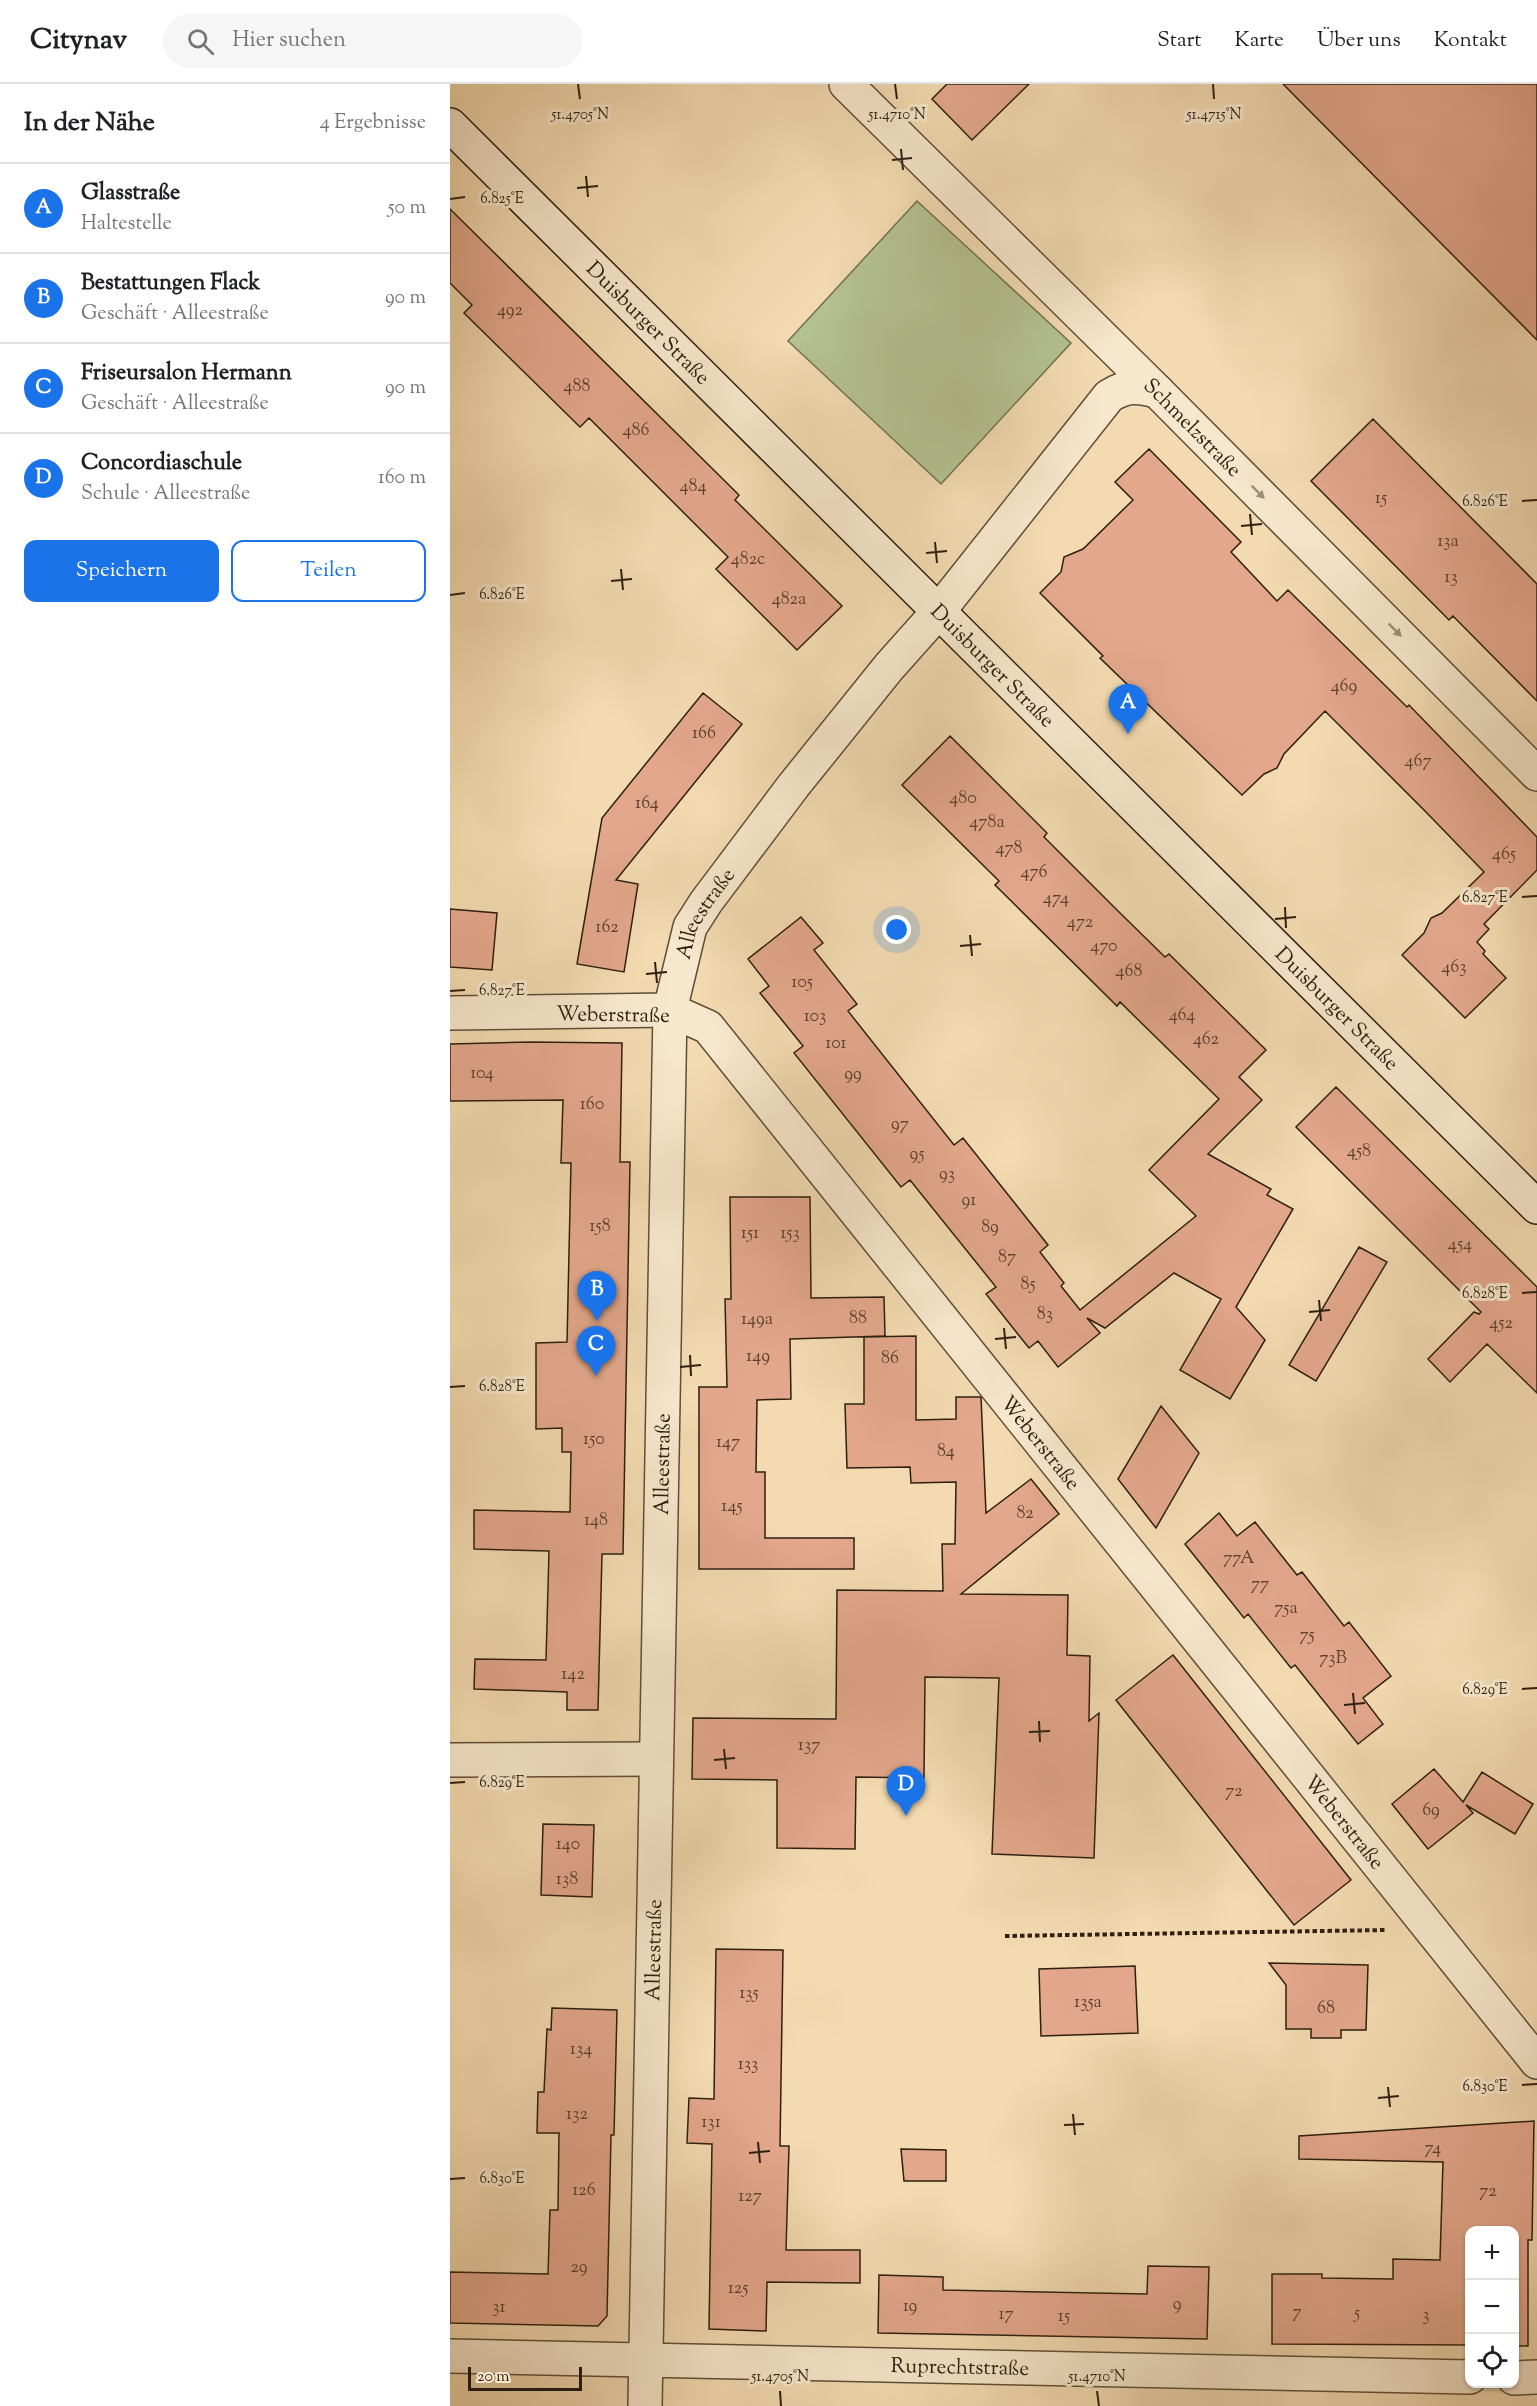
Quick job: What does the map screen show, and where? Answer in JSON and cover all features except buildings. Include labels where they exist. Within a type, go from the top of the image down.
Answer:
[{"type":"street","name":"Schmelzstraße","points":[[846,84],[1157,391],[1537,774]]},
{"type":"street","name":"Duisburger Straße","points":[[450,125],[1537,1207]]},
{"type":"street","name":"Alleestraße","points":[[645,2406],[670,1010],[690,927],[794,784],[889,667],[938,612],[1109,396],[1124,387],[1139,386],[1157,391]]},
{"type":"street","name":"Weberstraße","points":[[450,1013],[670,1010],[708,1027],[1537,2062]]},
{"type":"street","points":[[450,1760],[656,1759]]},
{"type":"street","name":"Ruprechtstraße","points":[[450,2356],[1465,2377]]},
{"type":"street","points":[[1519,2378],[1537,2377]]},
{"type":"path","points":[[1005,1936],[1432,1930]]},
{"type":"green space","points":[[917,201],[1071,343],[941,484],[788,341]]},
{"type":"place","name":"Glasstraße","points":[[1128,734]]},
{"type":"place","name":"Bestattungen Flack","points":[[597,1321]]},
{"type":"place","name":"Friseursalon Hermann","points":[[596,1376]]},
{"type":"place","name":"Concordiaschule","points":[[906,1816]]}]
